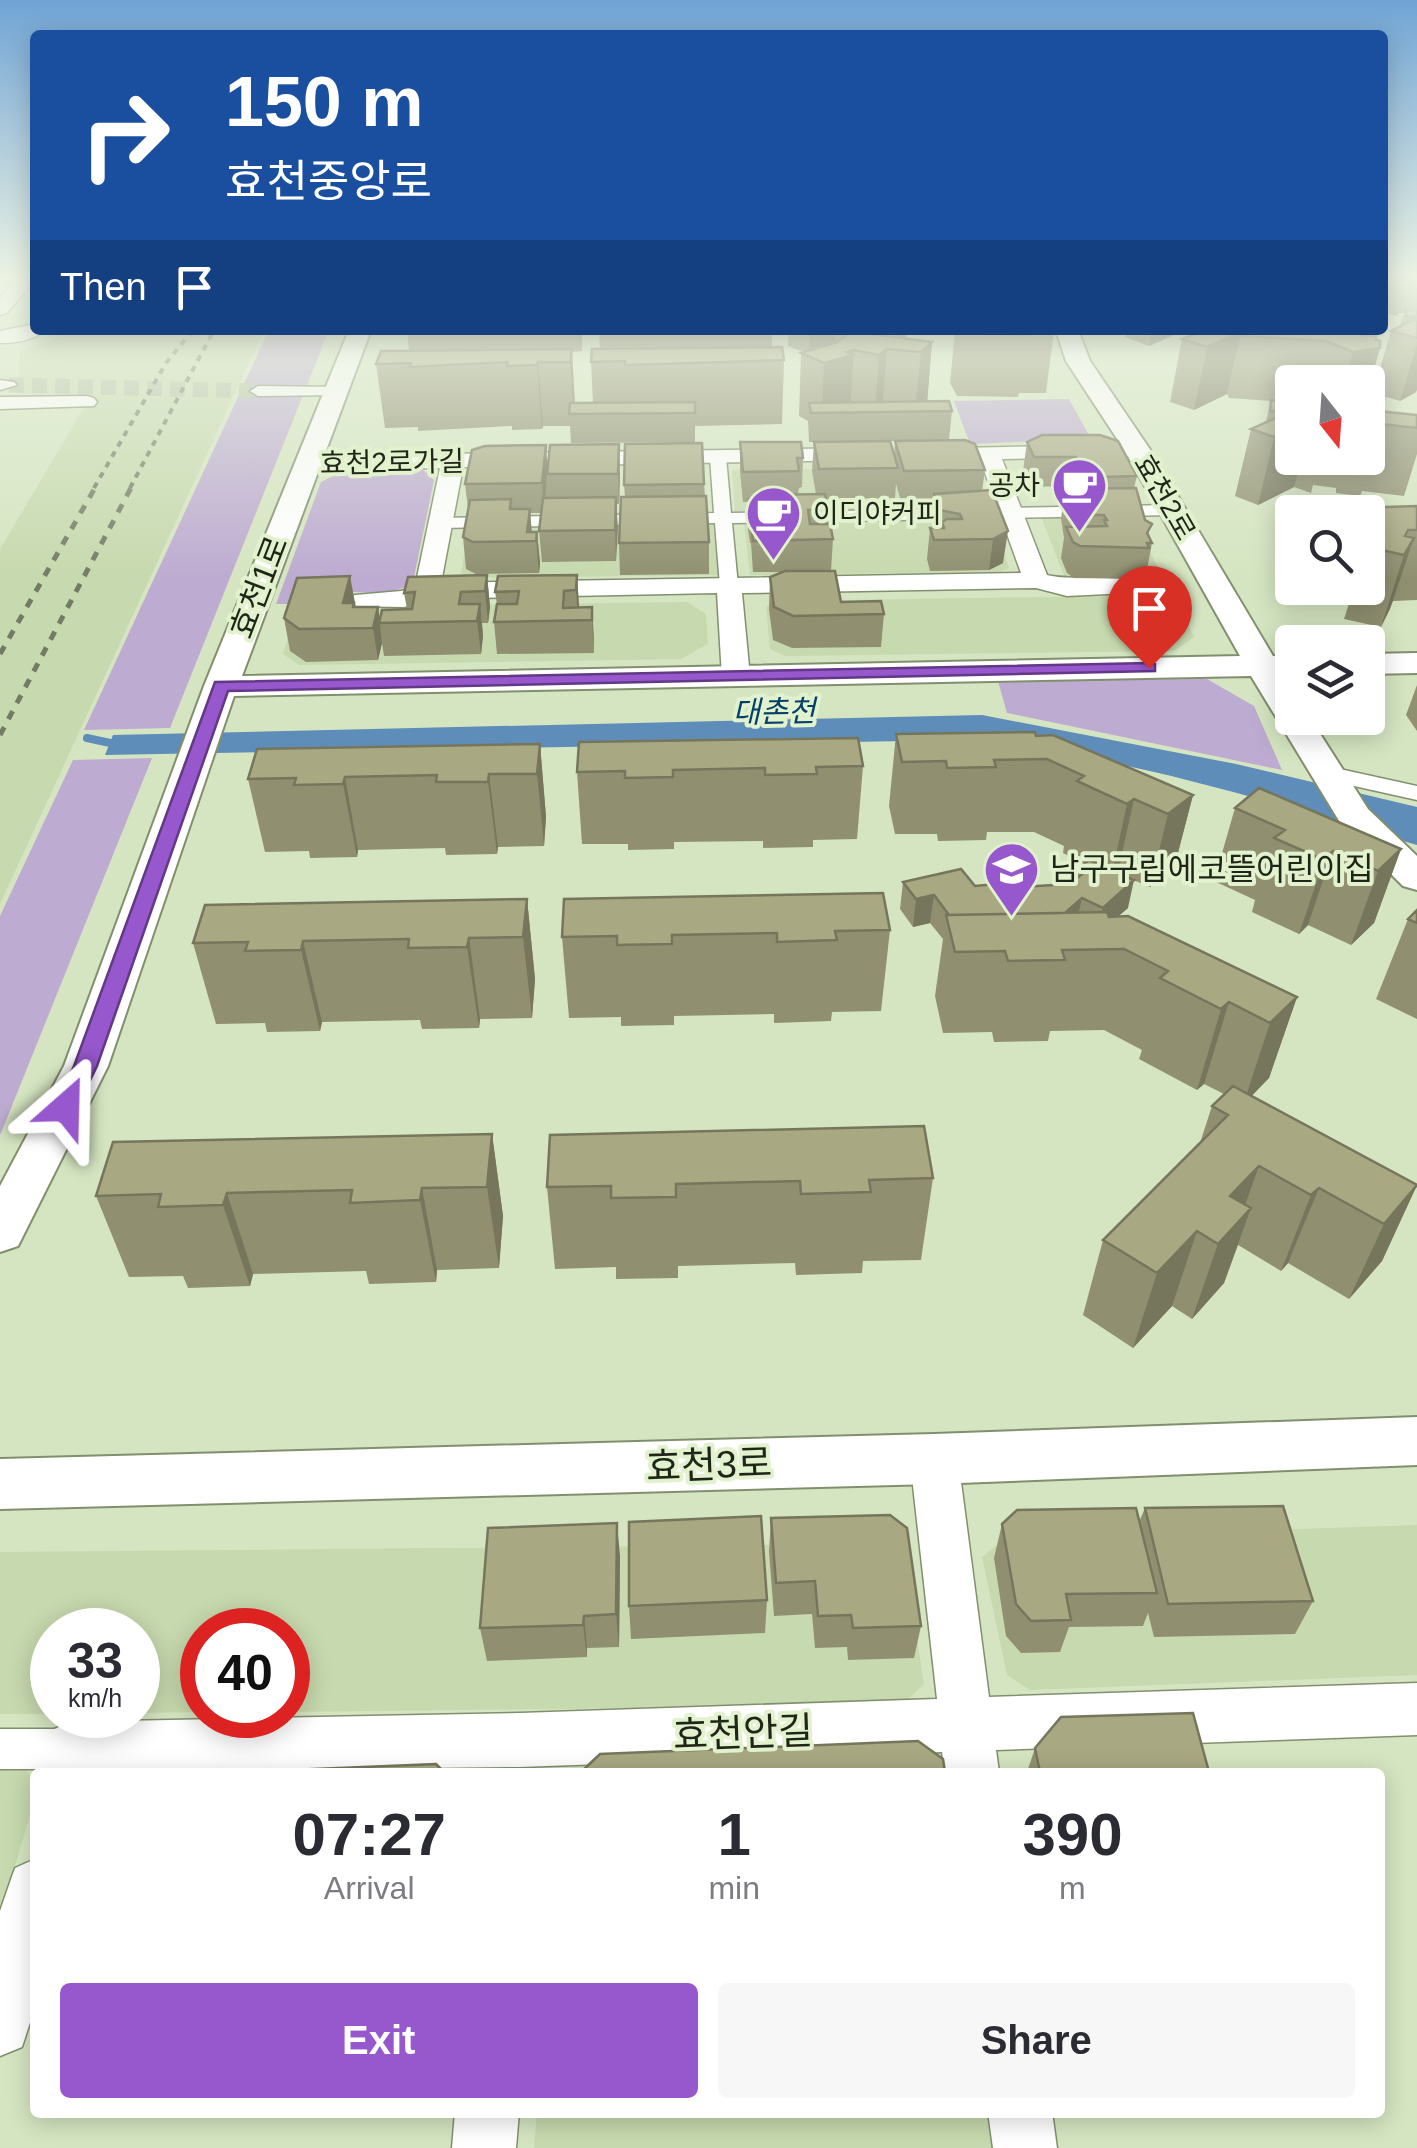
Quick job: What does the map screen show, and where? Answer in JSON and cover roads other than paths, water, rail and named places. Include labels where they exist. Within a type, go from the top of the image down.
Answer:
[{"type":"street","name":"효천1로","points":[[0,1233],[86,1066],[215,702],[341,377]]},
{"type":"street","name":"효천2로","points":[[1089,377],[1275,662]]},
{"type":"street","points":[[3,391],[87,402]]},
{"type":"street","points":[[258,392],[335,392]]},
{"type":"street","points":[[950,453],[1138,450]]},
{"type":"street","points":[[989,453],[1036,580]]},
{"type":"street","name":"효천2로가길","points":[[306,463],[892,454]]},
{"type":"street","points":[[718,457],[736,677]]},
{"type":"street","points":[[427,592],[453,461]]},
{"type":"street","points":[[439,523],[1174,510]]},
{"type":"street","points":[[353,601],[404,599],[427,592],[1036,580],[1067,588],[1140,587]]},
{"type":"street","points":[[1385,664],[1417,663]]},
{"type":"street","points":[[215,702],[736,677],[1275,665]]},
{"type":"street","name":"효천2로","points":[[1304,735],[1354,816],[1413,875]]},
{"type":"street","points":[[1326,773],[1417,793]]},
{"type":"street","name":"효천3로","points":[[0,1484],[934,1459],[1417,1441]]},
{"type":"street","points":[[934,1459],[968,1749]]},
{"type":"street","name":"효천안길","points":[[0,1748],[68,1761],[968,1749],[1414,1719]]},
{"type":"street","points":[[0,2025],[30,1908]]},
{"type":"street","points":[[484,2148],[487,2118]]},
{"type":"street","points":[[1021,2118],[1025,2148]]},
{"type":"water","points":[[982,715],[1236,764],[1417,807],[1417,845],[1138,768],[965,740],[105,755],[113,735]]},
{"type":"waterway","points":[[87,738],[124,746]]},
{"type":"tunnel","points":[[9,385],[258,391]]},
{"type":"railway","points":[[94,488],[158,377]]},
{"type":"railway","points":[[130,488],[189,377]]},
{"type":"railway","points":[[0,654],[96,486]]},
{"type":"railway","points":[[0,735],[132,486]]},
{"type":"place","name":"공차","points":[[1079,534]]},
{"type":"place","name":"이디야커피","points":[[774,562]]},
{"type":"place","name":"남구구립에코뜰어린이집","points":[[1011,918]]},
{"type":"water label","name":"대촌천","points":[[774,712]]}]
